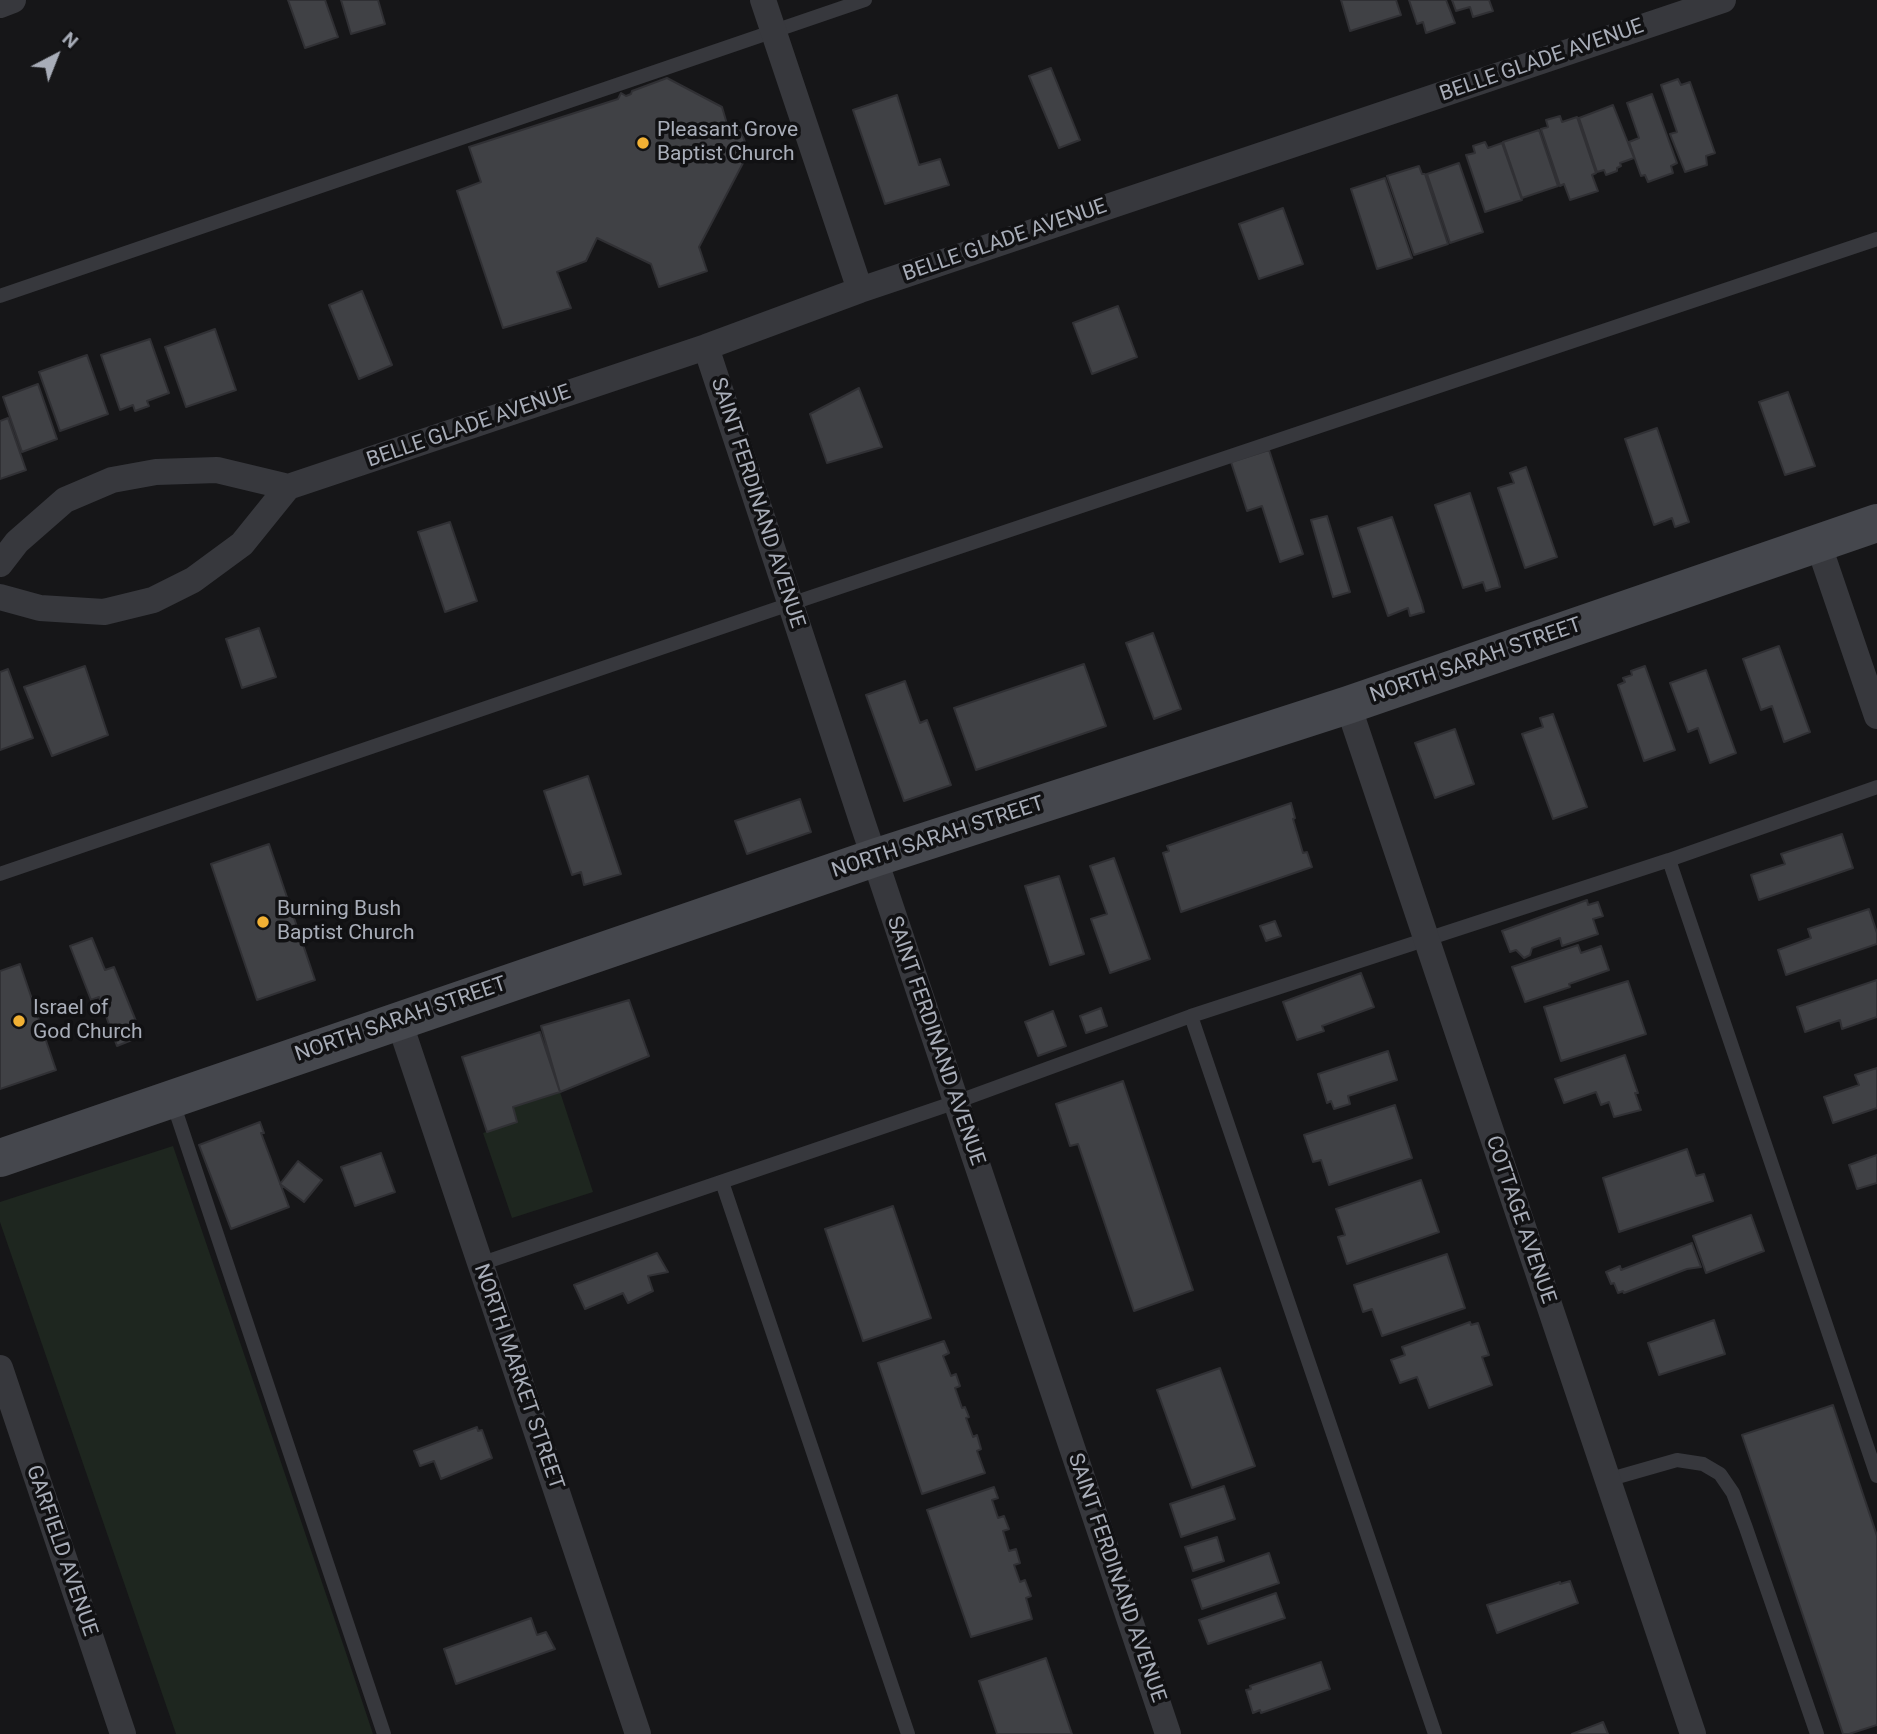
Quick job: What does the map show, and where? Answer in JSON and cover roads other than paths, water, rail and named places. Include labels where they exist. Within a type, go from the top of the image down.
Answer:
[{"type":"street","points":[[0,5],[13,0]]},
{"type":"street","points":[[763,0],[860,290]]},
{"type":"street","name":"BELLE GLADE AVENUE","points":[[288,487],[706,346],[860,290],[1723,0]]},
{"type":"street","name":"SAINT FERDINAND AVENUE","points":[[706,346],[874,858],[1168,1734]]},
{"type":"street","points":[[0,564],[17,542],[65,500],[112,480],[156,472],[217,470],[288,487],[242,544],[193,580],[153,600],[104,612],[40,608],[0,597]]},
{"type":"street","name":"NORTH SARAH STREET","points":[[0,1157],[874,858],[1348,705],[1877,523]]},
{"type":"street","points":[[1818,543],[1877,716]]},
{"type":"street","name":"COTTAGE AVENUE","points":[[1348,705],[1693,1734]]},
{"type":"street","name":"NORTH MARKET STREET","points":[[399,1021],[638,1734]]},
{"type":"street","name":"GARFIELD AVENUE","points":[[0,1368],[5,1400],[123,1734]]},
{"type":"lane","points":[[0,296],[865,0]]},
{"type":"lane","points":[[0,874],[790,604],[1877,239]]},
{"type":"lane","points":[[480,1264],[956,1102],[1191,1016],[1668,860],[1877,787]]},
{"type":"lane","points":[[1668,860],[1877,1476]]},
{"type":"lane","points":[[1191,1016],[1435,1734]]},
{"type":"lane","points":[[172,1099],[384,1734]]},
{"type":"lane","points":[[722,1182],[908,1734]]},
{"type":"lane","points":[[1607,1480],[1677,1460],[1703,1464],[1720,1474],[1733,1493],[1818,1734]]},
{"type":"place","name":"Pleasant Grove Baptist Church","points":[[643,143]]},
{"type":"place","name":"Burning Bush Baptist Church","points":[[263,922]]},
{"type":"place","name":"Israel of God Church","points":[[19,1021]]}]
